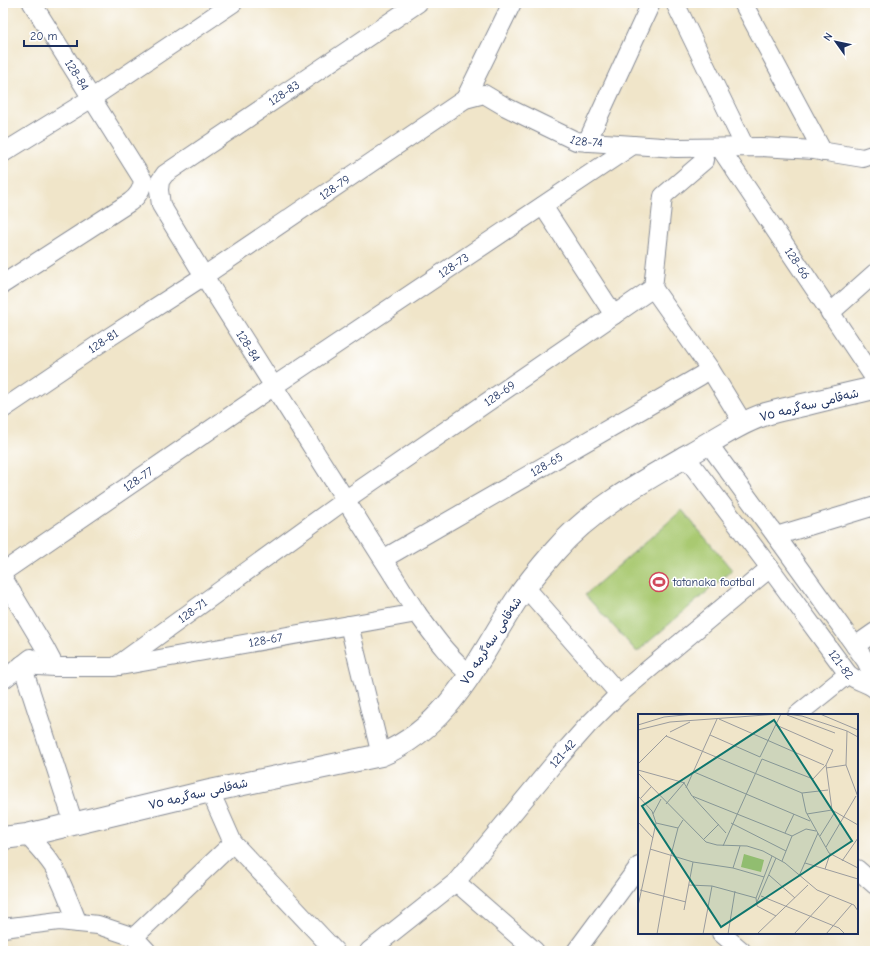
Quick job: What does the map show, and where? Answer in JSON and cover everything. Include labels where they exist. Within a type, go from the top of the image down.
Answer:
[{"type":"street","points":[[3,153],[92,98],[233,3]]},
{"type":"street","name":"128-83","points":[[3,284],[150,190],[165,174],[418,3]]},
{"type":"street","points":[[465,99],[512,3]]},
{"type":"street","points":[[587,142],[651,3]]},
{"type":"street","points":[[675,3],[745,147]]},
{"type":"street","points":[[743,3],[823,152]]},
{"type":"street","name":"128-84","points":[[34,4],[143,180],[161,205],[204,276],[417,612],[445,651],[459,666],[471,675]]},
{"type":"street","name":"128-74","points":[[465,99],[484,94],[506,107],[576,141],[676,148],[745,147],[807,150],[863,158],[873,157]]},
{"type":"street","name":"128-79","points":[[204,276],[465,99]]},
{"type":"street","name":"128-73","points":[[274,386],[633,145]]},
{"type":"street","points":[[712,148],[706,160],[663,196],[653,288],[710,369],[743,423]]},
{"type":"street","name":"128-66","points":[[712,148],[830,312],[875,379]]},
{"type":"street","points":[[543,206],[614,315]]},
{"type":"street","points":[[830,312],[875,273]]},
{"type":"street","name":"128-81","points":[[3,408],[204,276]]},
{"type":"street","name":"128-69","points":[[346,500],[653,288]]},
{"type":"street","name":"128-65","points":[[383,559],[710,369]]},
{"type":"street","name":"128-77","points":[[3,572],[274,386]]},
{"type":"street","name":"شەقامی سەگرمە ٧٥","points":[[3,838],[27,835],[210,791],[380,755],[395,749],[421,731],[449,703],[471,675],[516,600],[556,550],[584,522],[635,486],[743,423],[767,414],[875,388]]},
{"type":"street","name":"121-82","points":[[708,443],[870,668],[873,687]]},
{"type":"street","name":"121-82","points":[[686,457],[848,674],[858,681],[873,687]]},
{"type":"street","name":"128-71","points":[[115,667],[346,500]]},
{"type":"street","points":[[776,536],[875,506]]},
{"type":"street","name":"121-42","points":[[369,951],[456,882],[556,761],[587,726],[619,694],[770,568]]},
{"type":"street","points":[[3,578],[55,667]]},
{"type":"street","points":[[526,588],[619,694]]},
{"type":"street","name":"128-67","points":[[115,667],[417,612]]},
{"type":"street","points":[[349,625],[380,755]]},
{"type":"street","points":[[855,646],[875,632]]},
{"type":"street","points":[[3,680],[45,648]]},
{"type":"street","points":[[22,665],[55,667],[115,667]]},
{"type":"street","points":[[22,665],[74,824]]},
{"type":"street","points":[[798,714],[848,674]]},
{"type":"street","points":[[210,791],[233,844],[335,951]]},
{"type":"street","points":[[27,835],[52,865],[78,923]]},
{"type":"street","points":[[134,937],[233,844]]},
{"type":"street","points":[[576,951],[638,867]]},
{"type":"street","points":[[858,870],[875,885]]},
{"type":"street","points":[[456,882],[534,951]]},
{"type":"street","points":[[3,928],[59,921],[98,926],[134,937],[147,951]]},
{"type":"street","points":[[722,934],[742,951]]},
{"type":"green space","name":"tatanaka footbal","points":[[682,510],[732,570],[637,652],[585,595]]},
{"type":"place","name":"tatanaka footbal","points":[[659,582]]}]
